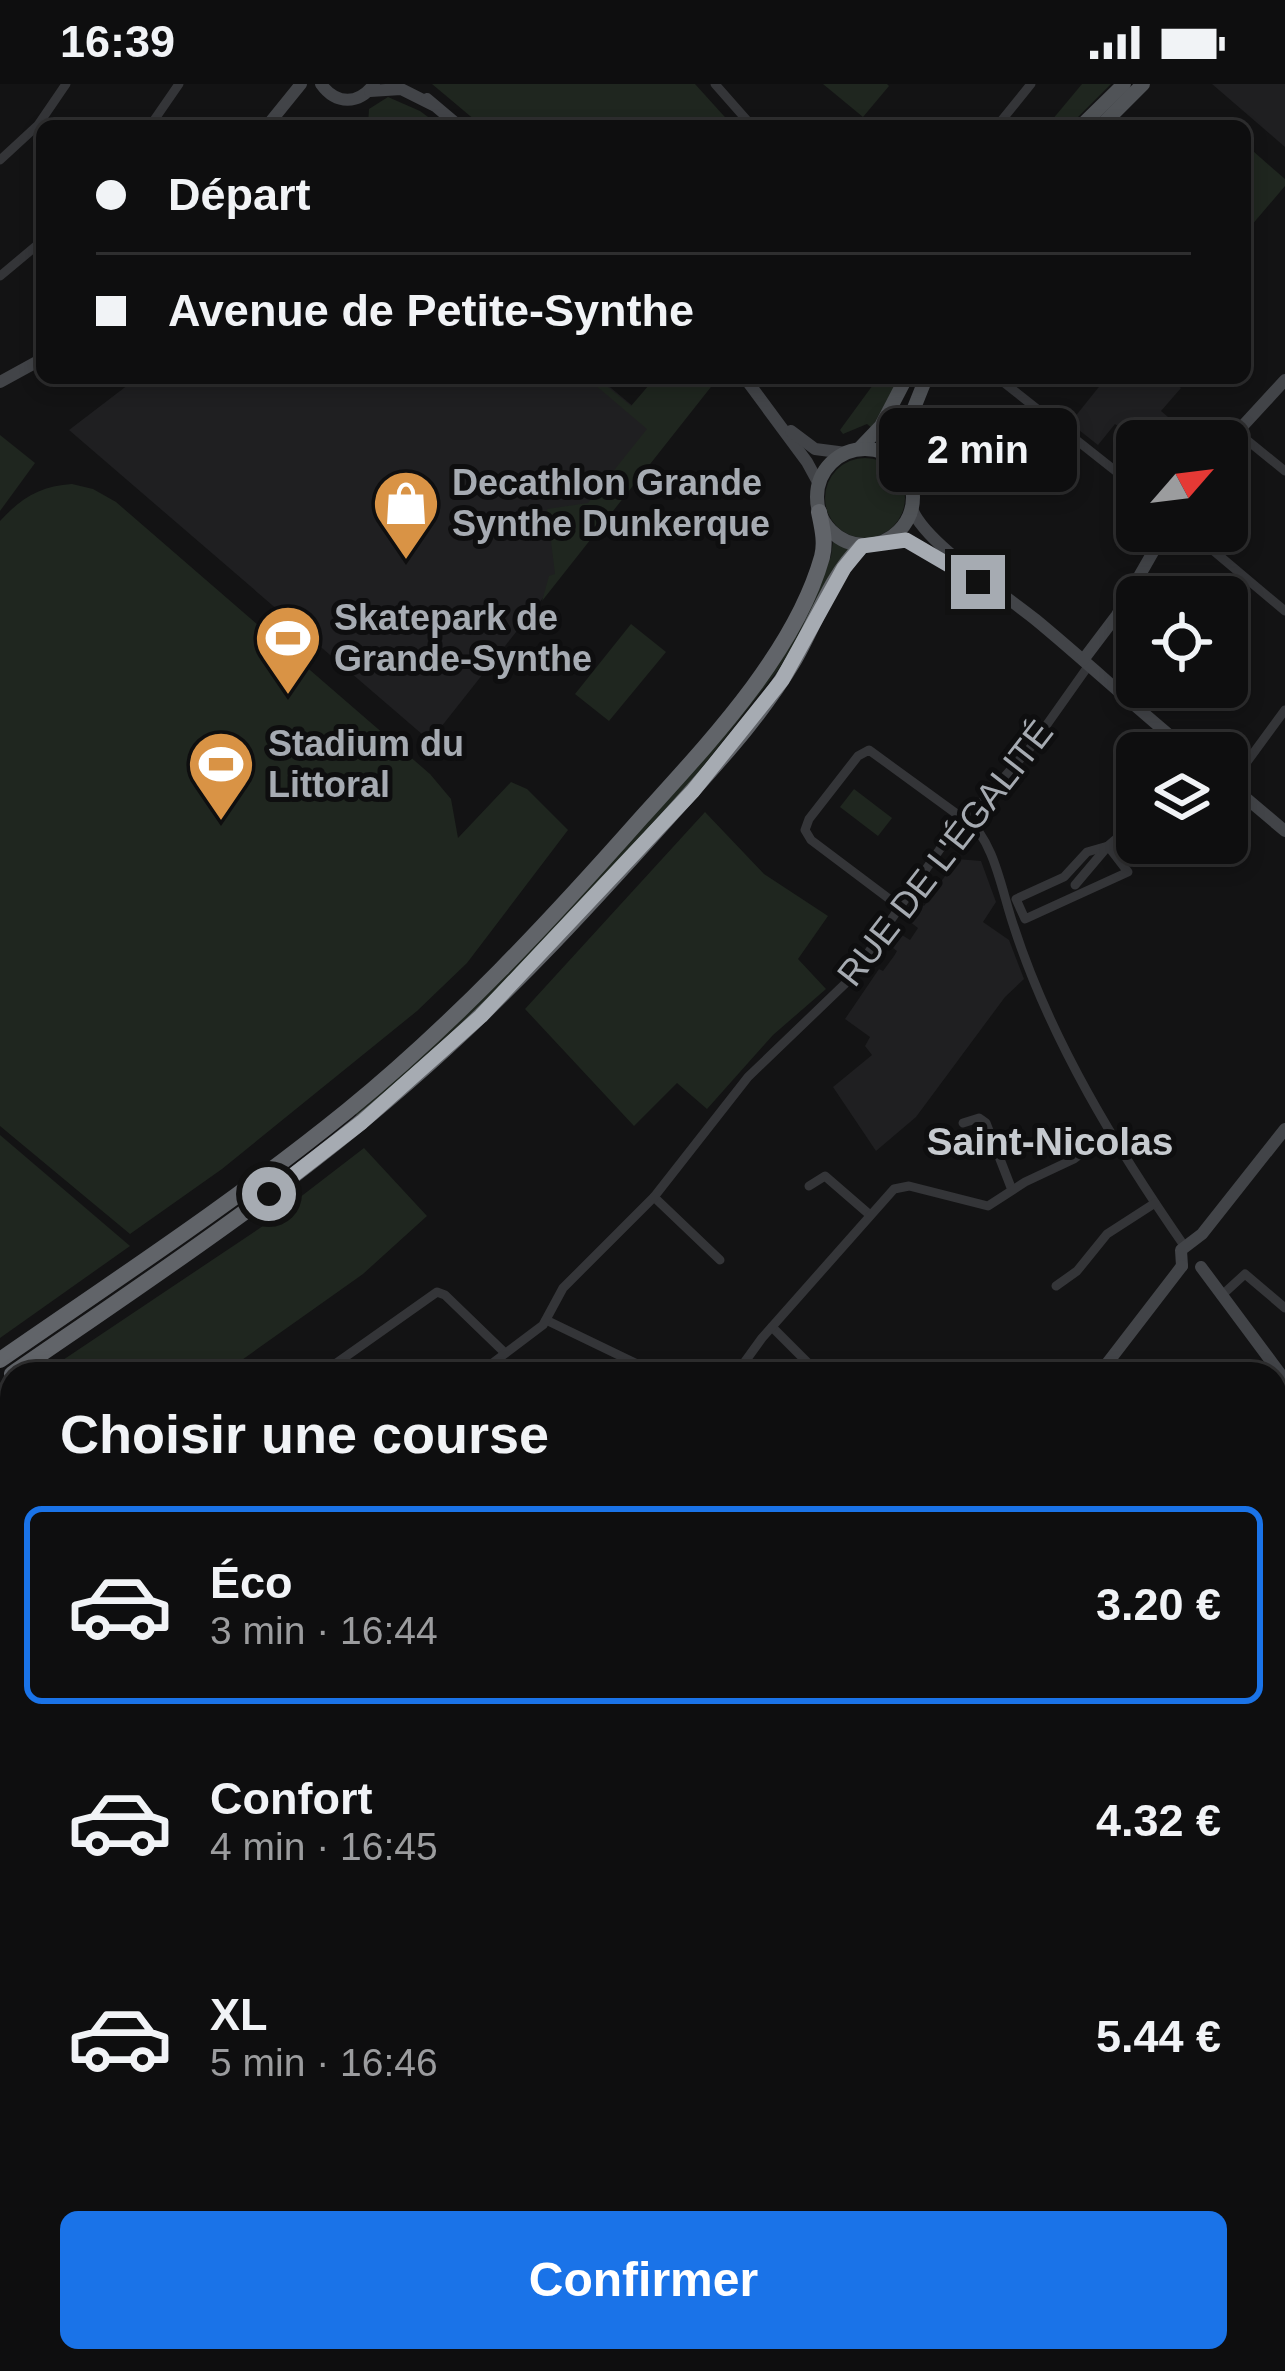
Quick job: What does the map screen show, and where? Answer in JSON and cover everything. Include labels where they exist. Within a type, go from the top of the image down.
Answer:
[{"type":"highway","points":[[0,1360],[331,1124],[422,1046],[536,934],[682,772],[768,662],[821,561],[824,545],[819,512]]},
{"type":"highway","points":[[29,1362],[331,1147],[481,1016],[578,916],[745,729],[787,672],[844,568],[862,546]]},
{"type":"main road","points":[[1088,120],[1124,84]]},
{"type":"main road","points":[[1107,120],[1143,84]]},
{"type":"main road","points":[[903,384],[879,429],[827,467],[819,484],[819,512],[836,536],[862,546],[889,539],[903,528],[912,509],[913,488],[902,466],[901,443],[924,384]]},
{"type":"main road","points":[[851,451],[880,451],[902,466]]},
{"type":"street","points":[[41,120],[66,84]]},
{"type":"street","points":[[154,120],[179,84]]},
{"type":"street","points":[[271,120],[301,84]]},
{"type":"street","points":[[407,84],[452,120]]},
{"type":"street","points":[[715,84],[747,120]]},
{"type":"street","points":[[1002,120],[1031,84]]},
{"type":"street","points":[[280,108],[304,92],[323,87],[345,100],[358,98],[372,87],[401,89],[433,105]]},
{"type":"street","points":[[0,160],[36,127]]},
{"type":"street","points":[[0,276],[36,246]]},
{"type":"street","points":[[2,377],[36,362]]},
{"type":"street","points":[[1248,424],[1280,396],[1285,380]]},
{"type":"street","points":[[750,384],[819,484]]},
{"type":"street","points":[[1006,384],[1116,471]]},
{"type":"street","points":[[758,395],[812,447],[851,451]]},
{"type":"street","points":[[1248,448],[1285,472]]},
{"type":"street","points":[[912,509],[937,542],[1166,732]]},
{"type":"street","points":[[889,539],[913,543],[1015,603]]},
{"type":"street","points":[[1086,663],[1154,552]]},
{"type":"street","points":[[1215,552],[1285,611]]},
{"type":"street","name":"RUE DE L'ÉGALITÉ","points":[[494,1362],[547,1320],[562,1288],[653,1197],[748,1077],[850,979],[935,854],[1030,747],[1086,663]]},
{"type":"street","points":[[1248,757],[1285,710]]},
{"type":"street","points":[[900,907],[811,840],[805,830],[858,756],[869,749],[982,834],[1015,910],[1046,1008],[1110,1132],[1155,1204],[1188,1246],[1204,1253],[1201,1267],[1271,1362]]},
{"type":"street","points":[[1248,800],[1285,831]]},
{"type":"street","points":[[1079,889],[1116,839]]},
{"type":"street","points":[[1015,910],[1016,899],[1064,877],[1087,852],[1108,846]]},
{"type":"street","points":[[1015,910],[1024,919],[1079,889],[1128,872],[1108,846]]},
{"type":"street","points":[[1064,877],[1079,889]]},
{"type":"street","points":[[963,1123],[984,1120],[1012,1190]]},
{"type":"street","points":[[1201,1267],[1182,1266],[1179,1255],[1285,1130]]},
{"type":"street","points":[[745,1362],[891,1192],[902,1187],[984,1207],[1074,1159],[1110,1132]]},
{"type":"street","points":[[809,1186],[824,1175],[870,1215]]},
{"type":"street","points":[[653,1197],[720,1260]]},
{"type":"street","points":[[1056,1286],[1077,1271],[1107,1234],[1155,1204]]},
{"type":"street","points":[[1108,1362],[1182,1266]]},
{"type":"street","points":[[1221,1296],[1242,1275],[1285,1308]]},
{"type":"street","points":[[338,1362],[437,1292],[506,1353]]},
{"type":"street","points":[[547,1320],[633,1362]]},
{"type":"street","points":[[772,1327],[807,1362]]},
{"type":"shaded area","points":[[432,84],[695,84],[728,120],[475,120]]},
{"type":"shaded area","points":[[823,84],[887,84],[889,86],[863,117]]},
{"type":"shaded area","points":[[1082,84],[1111,84],[1075,120],[1052,120]]},
{"type":"shaded area","points":[[1212,84],[1285,84],[1285,147]]},
{"type":"shaded area","points":[[388,97],[432,120],[368,120],[369,109]]},
{"type":"shaded area","points":[[1251,149],[1285,179],[1285,186],[1251,226]]},
{"type":"shaded area","points":[[129,384],[606,384],[670,437],[430,741],[69,430]]},
{"type":"shaded area","points":[[594,384],[604,384],[631,406],[650,384],[713,384],[542,601],[549,576],[555,574],[547,509],[588,503],[647,429]]},
{"type":"shaded area","points":[[874,384],[896,384],[872,428],[867,424],[843,434],[840,430]]},
{"type":"shaded area","points":[[1101,384],[1175,384],[1181,388],[1161,411],[1172,420],[1116,420],[1098,445],[1070,423]]},
{"type":"shaded area","points":[[0,435],[35,463],[0,511]]},
{"type":"shaded area","points":[[865,458],[893,470],[905,498],[893,526],[865,538],[837,526],[825,498],[837,470]]},
{"type":"shaded area","name":"Stadium du Littoral","points":[[72,484],[116,502],[430,774],[451,799],[458,838],[511,782],[527,789],[568,830],[467,963],[417,1011],[222,1169],[130,1234],[0,1126],[0,521],[32,495]]},
{"type":"shaded area","points":[[833,541],[850,550],[778,670],[693,779],[504,984],[358,1117],[355,1113],[603,871],[815,595]]},
{"type":"shaded area","points":[[631,624],[666,652],[609,721],[575,694]]},
{"type":"shaded area","points":[[854,789],[892,818],[878,836],[840,807]]},
{"type":"shaded area","points":[[705,812],[764,874],[828,916],[798,959],[826,989],[773,1035],[707,1109],[677,1083],[634,1126],[525,1009]]},
{"type":"shaded area","points":[[957,859],[981,861],[996,902],[983,922],[1009,940],[1024,979],[1005,997],[916,1117],[876,1151],[833,1087],[872,1055],[865,1046],[870,1037],[845,1019],[879,969],[883,971],[894,956],[893,948],[902,935],[910,940],[918,928],[905,918],[916,901],[924,906]]},
{"type":"shaded area","points":[[0,1135],[130,1246],[0,1338]]},
{"type":"shaded area","points":[[364,1148],[427,1216],[363,1274],[239,1362],[60,1362],[260,1228]]},
{"type":"place","name":"Decathlon Grande Synthe Dunkerque","points":[[406,562]]},
{"type":"place","name":"Skatepark de Grande-Synthe","points":[[288,697]]},
{"type":"place","name":"Stadium du Littoral","points":[[221,823]]},
{"type":"district","name":"Saint-Nicolas","points":[[1050,1141]]},
{"type":"route","points":[[269,1194],[362,1122],[481,1016],[693,791],[782,680],[844,568],[862,546],[906,540],[978,582]]}]
